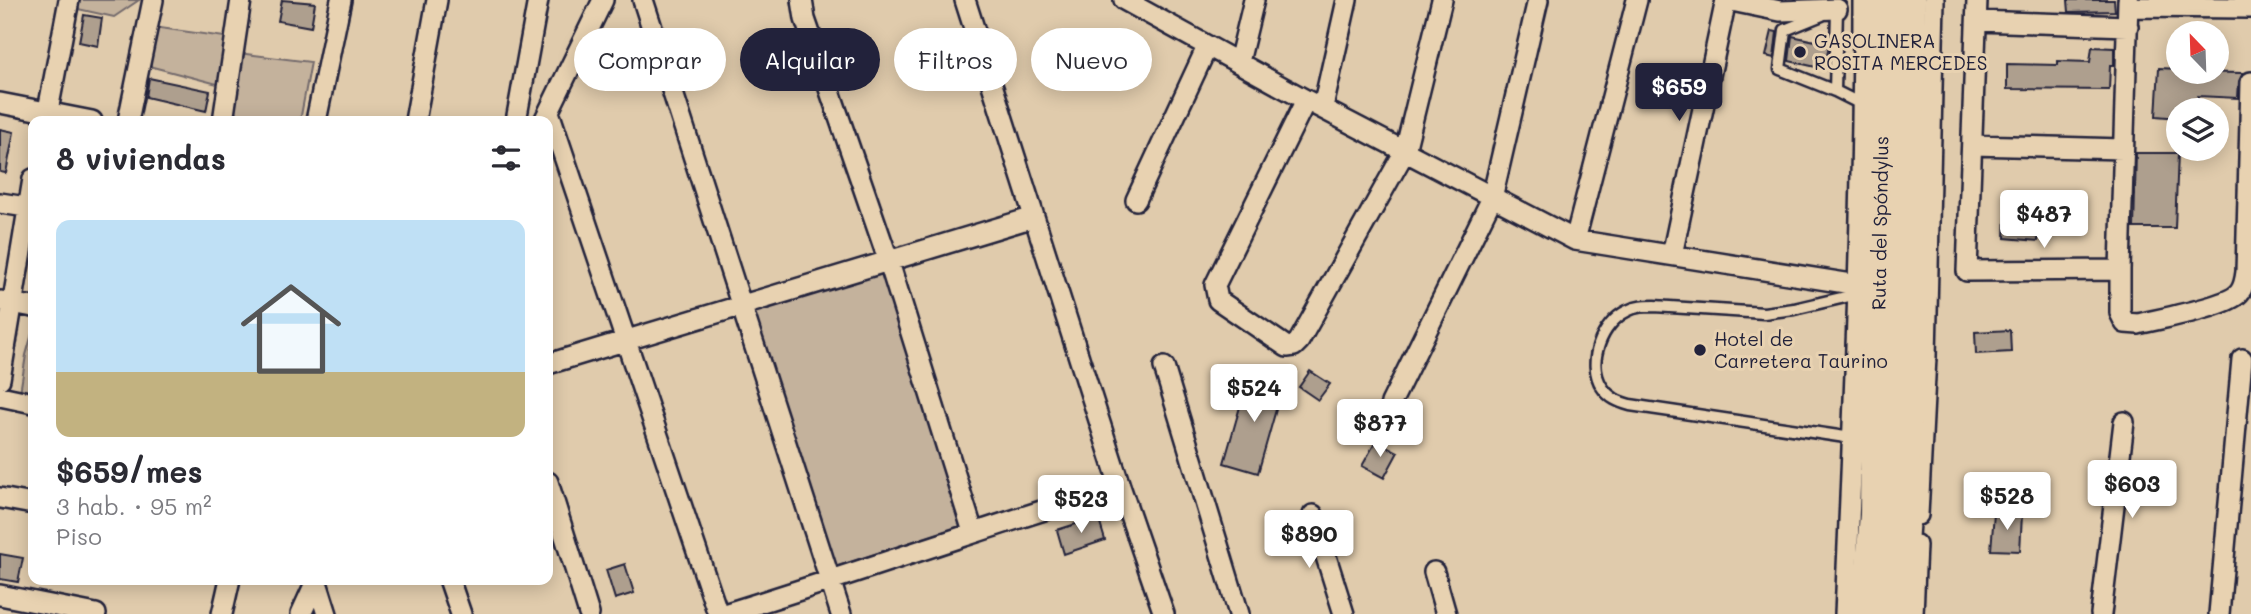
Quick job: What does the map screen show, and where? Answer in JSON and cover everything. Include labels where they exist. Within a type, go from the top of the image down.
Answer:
[{"type":"highway","name":"Ruta del Spóndylus","points":[[1882,0],[1884,106],[1903,516],[1896,614]]},
{"type":"highway","name":"Ruta del Spóndylus","points":[[1868,614],[1876,515],[1884,106],[1909,0]]},
{"type":"street","points":[[0,103],[47,116],[69,0]]},
{"type":"street","points":[[129,116],[153,0]]},
{"type":"street","points":[[224,116],[241,0]]},
{"type":"street","points":[[317,116],[341,0]]},
{"type":"street","points":[[416,116],[437,0]]},
{"type":"street","points":[[517,116],[538,0]]},
{"type":"street","points":[[546,116],[603,0]]},
{"type":"street","points":[[643,0],[841,614]]},
{"type":"street","points":[[802,0],[805,19],[888,259],[974,532]]},
{"type":"street","points":[[965,0],[1120,486],[1164,614]]},
{"type":"street","points":[[1124,0],[1153,8],[1206,47],[1575,240],[1672,255],[1858,290]]},
{"type":"street","points":[[1239,62],[1254,0]]},
{"type":"street","points":[[1347,0],[1314,104],[1214,285],[1218,300],[1287,347],[1299,341],[1405,151],[1442,0]]},
{"type":"street","points":[[1391,403],[1492,198],[1538,0]]},
{"type":"street","points":[[1575,240],[1637,0]]},
{"type":"street","points":[[1672,255],[1727,0],[1780,11],[1849,4],[1884,106],[1858,290],[1845,614]]},
{"type":"street","points":[[1913,614],[1926,357],[1934,0]]},
{"type":"street","points":[[1977,0],[1968,271],[2120,270]]},
{"type":"street","points":[[1978,21],[2128,11],[2251,8]]},
{"type":"street","points":[[2128,11],[2120,270],[2120,313],[2125,323],[2130,325],[2220,303],[2239,293],[2246,272],[2251,82]]},
{"type":"street","points":[[1136,200],[1206,47]]},
{"type":"street","points":[[553,136],[626,339],[718,614]]},
{"type":"street","points":[[1972,145],[2123,149]]},
{"type":"street","points":[[0,203],[28,208]]},
{"type":"street","points":[[0,379],[6,301],[28,216]]},
{"type":"street","points":[[553,362],[1034,217]]},
{"type":"street","points":[[6,301],[28,306]]},
{"type":"street","points":[[2218,614],[2242,359]]},
{"type":"street","points":[[1164,368],[1239,614]]},
{"type":"street","points":[[0,396],[28,402]]},
{"type":"street","points":[[2101,614],[2123,422]]},
{"type":"street","points":[[724,614],[1120,486]]},
{"type":"street","points":[[0,498],[28,503]]},
{"type":"street","points":[[553,498],[589,614]]},
{"type":"street","points":[[1313,514],[1344,614]]},
{"type":"street","points":[[1434,572],[1446,614]]},
{"type":"street","points":[[222,614],[229,585]]},
{"type":"street","points":[[301,614],[314,585]]},
{"type":"street","points":[[319,585],[327,614]]},
{"type":"street","points":[[451,585],[461,614]]},
{"type":"street","points":[[0,595],[96,614]]},
{"type":"lane","points":[[1835,91],[1849,4]]},
{"type":"lane","points":[[1849,4],[1785,30],[1780,69],[1835,91],[1884,106]]},
{"type":"lane","points":[[1852,438],[1630,405],[1615,400],[1602,387],[1596,369],[1597,352],[1609,325],[1625,312],[1637,307],[1764,313],[1794,309],[1858,290]]},
{"type":"shaded area","points":[[79,0],[139,0],[114,17],[78,9]]},
{"type":"shaded area","points":[[153,27],[232,38],[221,85],[149,66]]},
{"type":"shaded area","points":[[238,53],[311,62],[301,116],[227,116]]},
{"type":"shaded area","points":[[884,269],[964,525],[829,569],[752,307]]},
{"type":"shaded area","points":[[28,348],[28,394],[20,393]]},
{"type":"building","points":[[282,0],[315,3],[311,27],[278,21]]},
{"type":"building","points":[[2068,0],[2114,0],[2115,11],[2069,12]]},
{"type":"building","points":[[84,15],[102,18],[98,46],[79,42]]},
{"type":"building","points":[[1772,31],[1777,32],[1774,58],[1766,56]]},
{"type":"building","points":[[1792,36],[1829,44],[1825,69],[1789,61]]},
{"type":"building","points":[[2092,47],[2114,48],[2109,90],[2007,89],[2007,64],[2058,65],[2058,61],[2090,62]]},
{"type":"building","points":[[2159,68],[2166,68],[2166,84],[2230,84],[2230,73],[2243,73],[2239,81],[2238,98],[2166,98],[2166,117],[2156,116]]},
{"type":"building","points":[[149,78],[210,91],[206,111],[146,97]]},
{"type":"building","points":[[0,129],[14,132],[6,173],[0,172]]},
{"type":"building","points":[[2136,153],[2166,153],[2166,161],[2178,161],[2175,228],[2134,228]]},
{"type":"building","points":[[2006,217],[2041,218],[2038,241],[2005,238]]},
{"type":"building","points":[[2010,330],[2011,352],[1976,354],[1975,332]]},
{"type":"building","points":[[1310,371],[1330,384],[1318,400],[1299,387]]},
{"type":"building","points":[[1249,375],[1283,385],[1258,473],[1224,463]]},
{"type":"building","points":[[1376,441],[1398,452],[1384,478],[1362,466]]},
{"type":"building","points":[[1994,513],[2022,515],[2020,551],[1991,550]]},
{"type":"building","points":[[1098,517],[1105,540],[1064,554],[1057,530]]},
{"type":"building","points":[[0,554],[23,558],[18,582],[0,579]]},
{"type":"building","points":[[625,564],[634,593],[615,599],[606,570]]},
{"type":"place","name":"GASOLINERA ROSITA MERCEDES","points":[[1800,52]]},
{"type":"place","name":"Hotel de Carretera Taurino","points":[[1700,350]]}]
